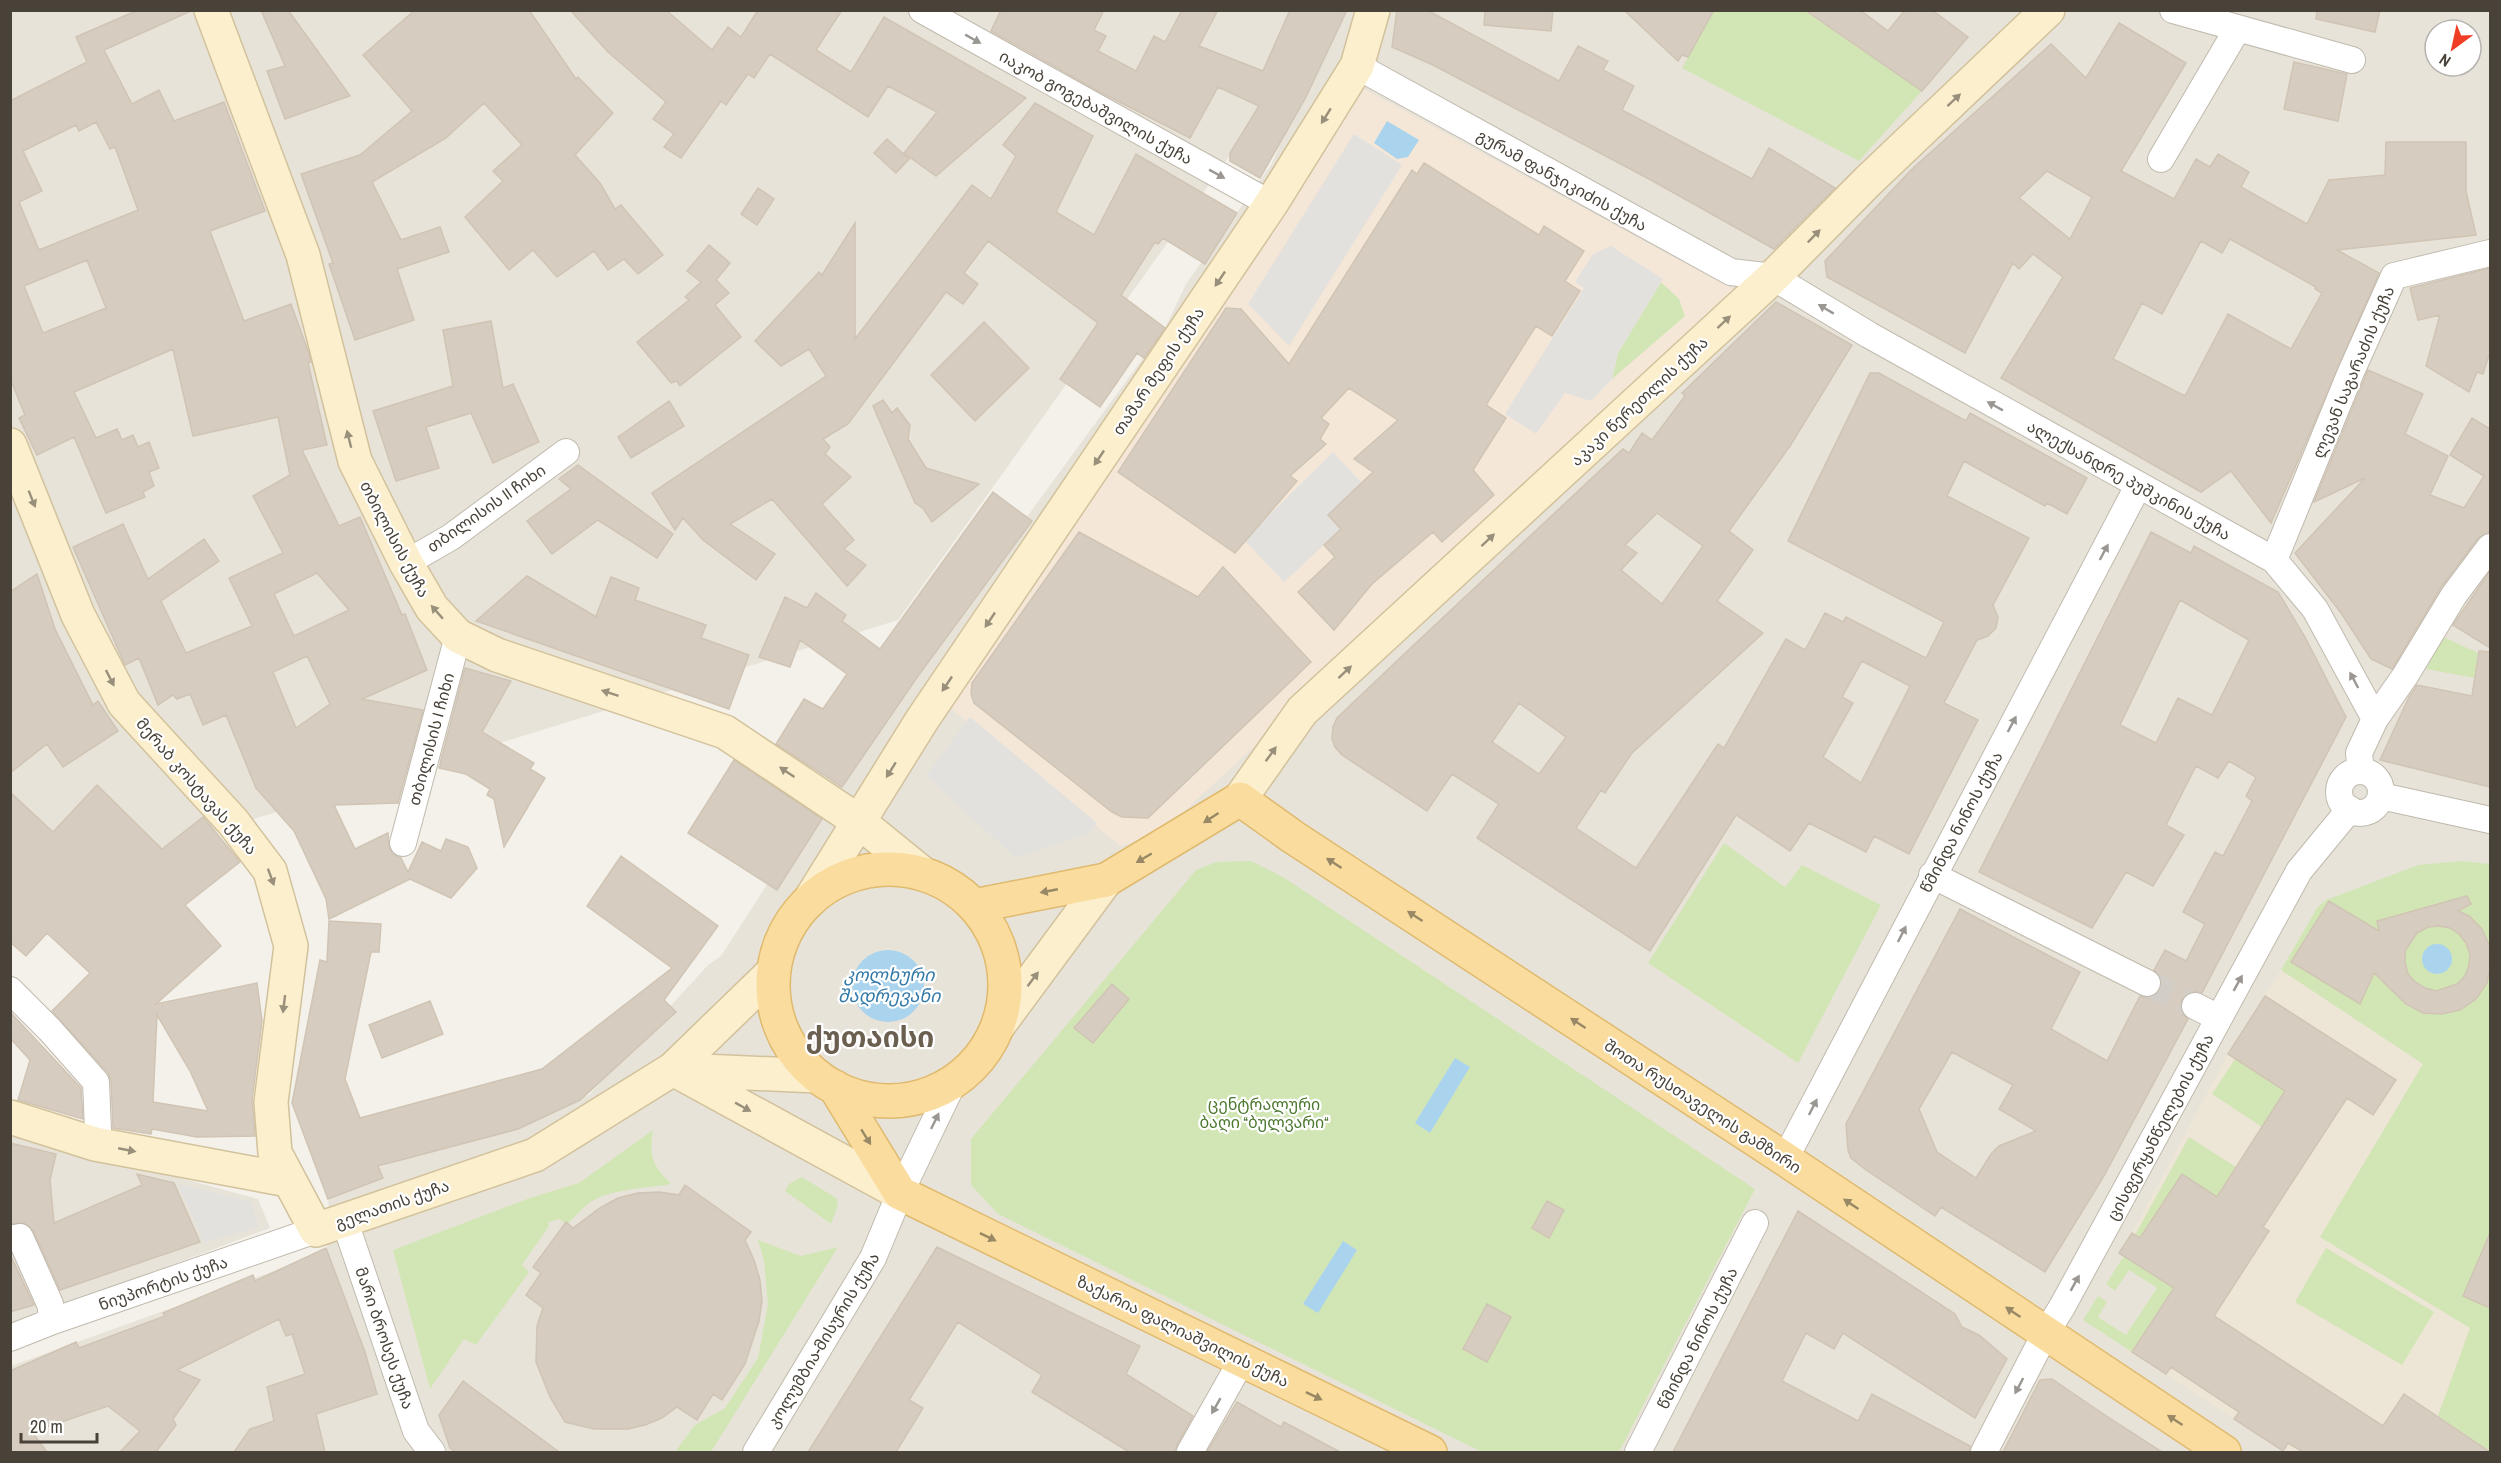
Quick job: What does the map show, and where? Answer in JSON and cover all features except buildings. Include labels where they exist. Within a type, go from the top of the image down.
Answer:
[{"type":"main road","name":"თბილისის ქუჩა","points":[[211,10],[303,255],[355,461],[406,563],[432,609],[458,636],[497,655],[725,732],[858,821],[922,873]]},
{"type":"main road","name":"თამარ მეფის ქუჩა","points":[[810,900],[922,720],[1271,204],[1357,66],[1372,10]]},
{"type":"main road","name":"აკაკი წერეთლის ქუჩა","points":[[1240,799],[1302,711],[1773,277],[1868,181],[2048,10]]},
{"type":"main road","name":"მერაბ კოსტავას ქუჩა","points":[[10,445],[78,615],[123,703],[232,822],[270,871],[291,946],[271,1102],[275,1154],[288,1180]]},
{"type":"main road","points":[[974,906],[1106,879],[1240,799]]},
{"type":"main road","name":"შოთა რუსთაველის გამზირი","points":[[1240,799],[1293,837],[1785,1159],[2224,1452]]},
{"type":"main road","points":[[900,1193],[826,1082],[797,1055],[782,1030],[774,1001],[773,972],[780,945],[792,921],[810,900],[829,885],[851,875],[874,870],[898,869],[922,873],[944,883],[974,906],[995,936],[1001,954],[1005,991],[998,1026]]},
{"type":"main road","points":[[673,1069],[826,1082],[864,1098],[895,1101],[926,1095],[954,1082],[980,1058],[998,1026],[1106,879]]},
{"type":"main road","name":"გელათის ქუჩა","points":[[288,1180],[330,1225],[535,1155],[673,1069],[773,972]]},
{"type":"main road","points":[[673,1069],[900,1193]]},
{"type":"main road","points":[[10,1117],[95,1144],[288,1180]]},
{"type":"main road","name":"ზაქარია ფალიაშვილის ქუჩა","points":[[900,1193],[1430,1452]]},
{"type":"street","name":"იაკობ გოგებაშვილის ქუჩა","points":[[922,10],[1271,204]]},
{"type":"street","points":[[2173,10],[2352,60]]},
{"type":"street","points":[[2213,70],[2238,28]]},
{"type":"street","name":"გურამ ფანჯიკიძის ქუჩა","points":[[1357,66],[1731,272],[1773,277]]},
{"type":"street","name":"ლევან საგარაძის ქუჩა","points":[[2274,560],[2351,372],[2394,276],[2490,253]]},
{"type":"street","name":"ალექსანდრე პუშკინის ქუჩა","points":[[1773,277],[1869,335],[2274,560],[2314,609],[2374,719]]},
{"type":"street","name":"თბილისის II ჩიხი","points":[[406,563],[451,537],[566,452]]},
{"type":"street","name":"წმინდა ნინოს ქუჩა","points":[[1785,1159],[2138,486]]},
{"type":"street","points":[[2361,771],[2359,753],[2374,719],[2405,676],[2454,595],[2490,547]]},
{"type":"street","name":"თბილისის I ჩიხი","points":[[403,843],[458,636]]},
{"type":"street","points":[[2361,771],[2373,775],[2378,780],[2381,796],[2374,808],[2366,812],[2350,809],[2340,797],[2341,786],[2346,777],[2361,771]]},
{"type":"street","points":[[2381,796],[2490,820]]},
{"type":"street","name":"ცისფერყანწელების ქუჩა","points":[[1984,1452],[2045,1334],[2062,1307],[2300,871],[2350,809]]},
{"type":"street","points":[[1932,875],[2147,983]]},
{"type":"street","points":[[10,990],[50,1030],[96,1082],[98,1130],[95,1144]]},
{"type":"street","points":[[2195,1006],[2219,1018]]},
{"type":"street","name":"კოლუმბია-მისურის ქუჩა","points":[[756,1452],[873,1258],[900,1193],[954,1082]]},
{"type":"street","name":"წმინდა ნინოს ქუჩა","points":[[1638,1452],[1755,1223]]},
{"type":"street","name":"ნიუპორტის ქუჩა","points":[[10,1338],[330,1225]]},
{"type":"street","name":"მარი ბროსეს ქუჩა","points":[[330,1225],[417,1431],[432,1452]]},
{"type":"street","points":[[10,1239],[20,1237],[50,1304],[53,1321]]},
{"type":"street","points":[[1190,1452],[1242,1360]]},
{"type":"shaded area","points":[[11,11],[1333,11],[898,620],[11,894]]},
{"type":"shaded area","points":[[1338,11],[2490,11],[2490,1452],[11,1452],[11,1366],[327,1252],[329,1185],[589,1095],[708,965],[721,956],[835,779],[1165,328],[1186,284],[1271,165]]},
{"type":"shaded area","points":[[1357,85],[1745,296],[1158,835],[1121,846],[944,703]]},
{"type":"shaded area","points":[[1354,134],[1402,165],[1289,346],[1248,304]]},
{"type":"shaded area","points":[[1611,246],[1663,279],[1618,353],[1612,379],[1591,401],[1565,393],[1536,434],[1505,414],[1584,288],[1575,282],[1593,254]]},
{"type":"shaded area","points":[[1333,452],[1362,483],[1328,515],[1341,529],[1284,582],[1244,540]]},
{"type":"shaded area","points":[[970,717],[1097,823],[1087,834],[1016,858],[926,776]]},
{"type":"shaded area","points":[[2281,970],[2423,1064],[2320,1237],[2471,1328],[2438,1416],[2490,1452],[2285,1452],[2132,1352],[2173,1288],[2119,1253],[2228,1054]]},
{"type":"shaded area","points":[[11,1132],[258,1199],[270,1228],[11,1325]]},
{"type":"shaded area","points":[[178,1184],[251,1202],[259,1227],[204,1243]]},
{"type":"green space","points":[[1714,11],[1805,11],[1922,91],[1859,161],[1682,68]]},
{"type":"green space","points":[[1661,282],[1679,299],[1685,316],[1612,379],[1618,353]]},
{"type":"green space","points":[[2443,637],[2478,653],[2475,678],[2426,669]]},
{"type":"green space","points":[[1724,843],[1785,887],[1802,865],[1881,905],[1798,1063],[1648,963]]},
{"type":"green space","name":"ცენტრალური ბაღი “ბულვარი“","points":[[1251,861],[1283,877],[1755,1189],[1619,1452],[1482,1452],[998,1214],[971,1185],[971,1139],[1196,870],[1216,862]]},
{"type":"green space","points":[[2461,861],[2490,864],[2490,1451],[2438,1416],[2470,1328],[2320,1237],[2423,1064],[2281,970],[2317,908],[2326,900],[2418,865]]},
{"type":"green space","points":[[2235,1059],[2285,1091],[2262,1127],[2212,1094]]},
{"type":"green space","points":[[653,1130],[651,1147],[653,1160],[671,1184],[609,1194],[585,1206],[567,1224],[559,1219],[548,1222],[549,1226],[522,1265],[529,1272],[476,1345],[464,1339],[430,1389],[393,1250],[530,1198],[579,1183]]},
{"type":"green space","points":[[2189,1137],[2236,1167],[2217,1197],[2182,1174],[2140,1238],[2135,1235]]},
{"type":"green space","points":[[802,1177],[836,1198],[838,1205],[831,1224],[785,1191],[789,1184]]},
{"type":"green space","points":[[758,1240],[801,1256],[838,1247],[711,1452],[675,1452],[695,1425],[725,1408],[758,1358],[768,1304],[764,1261]]},
{"type":"green space","points":[[2326,1248],[2434,1312],[2402,1365],[2295,1302]]},
{"type":"green space","points":[[2124,1256],[2174,1288],[2132,1352],[2083,1320],[2098,1296],[2107,1302],[2098,1317],[2126,1335],[2157,1288],[2129,1270],[2115,1291],[2106,1284]]},
{"type":"water","points":[[1387,121],[1419,140],[1408,157],[1397,159],[1374,143]]},
{"type":"water","points":[[2437,944],[2443,945],[2451,953],[2451,965],[2443,973],[2437,974],[2431,973],[2423,965],[2422,959],[2423,953],[2431,945]]},
{"type":"water","name":"კოლხური შადრევანი","points":[[881,950],[895,950],[914,960],[924,979],[924,993],[914,1012],[895,1022],[881,1022],[862,1012],[852,993],[852,979],[862,960]]},
{"type":"water","points":[[1455,1058],[1470,1067],[1430,1133],[1415,1123]]},
{"type":"water","points":[[1343,1241],[1357,1250],[1318,1313],[1303,1304]]},
{"type":"tunnel","points":[[2147,983],[2195,1006]]},
{"type":"district","name":"ქუთაისი","points":[[870,1037]]}]
